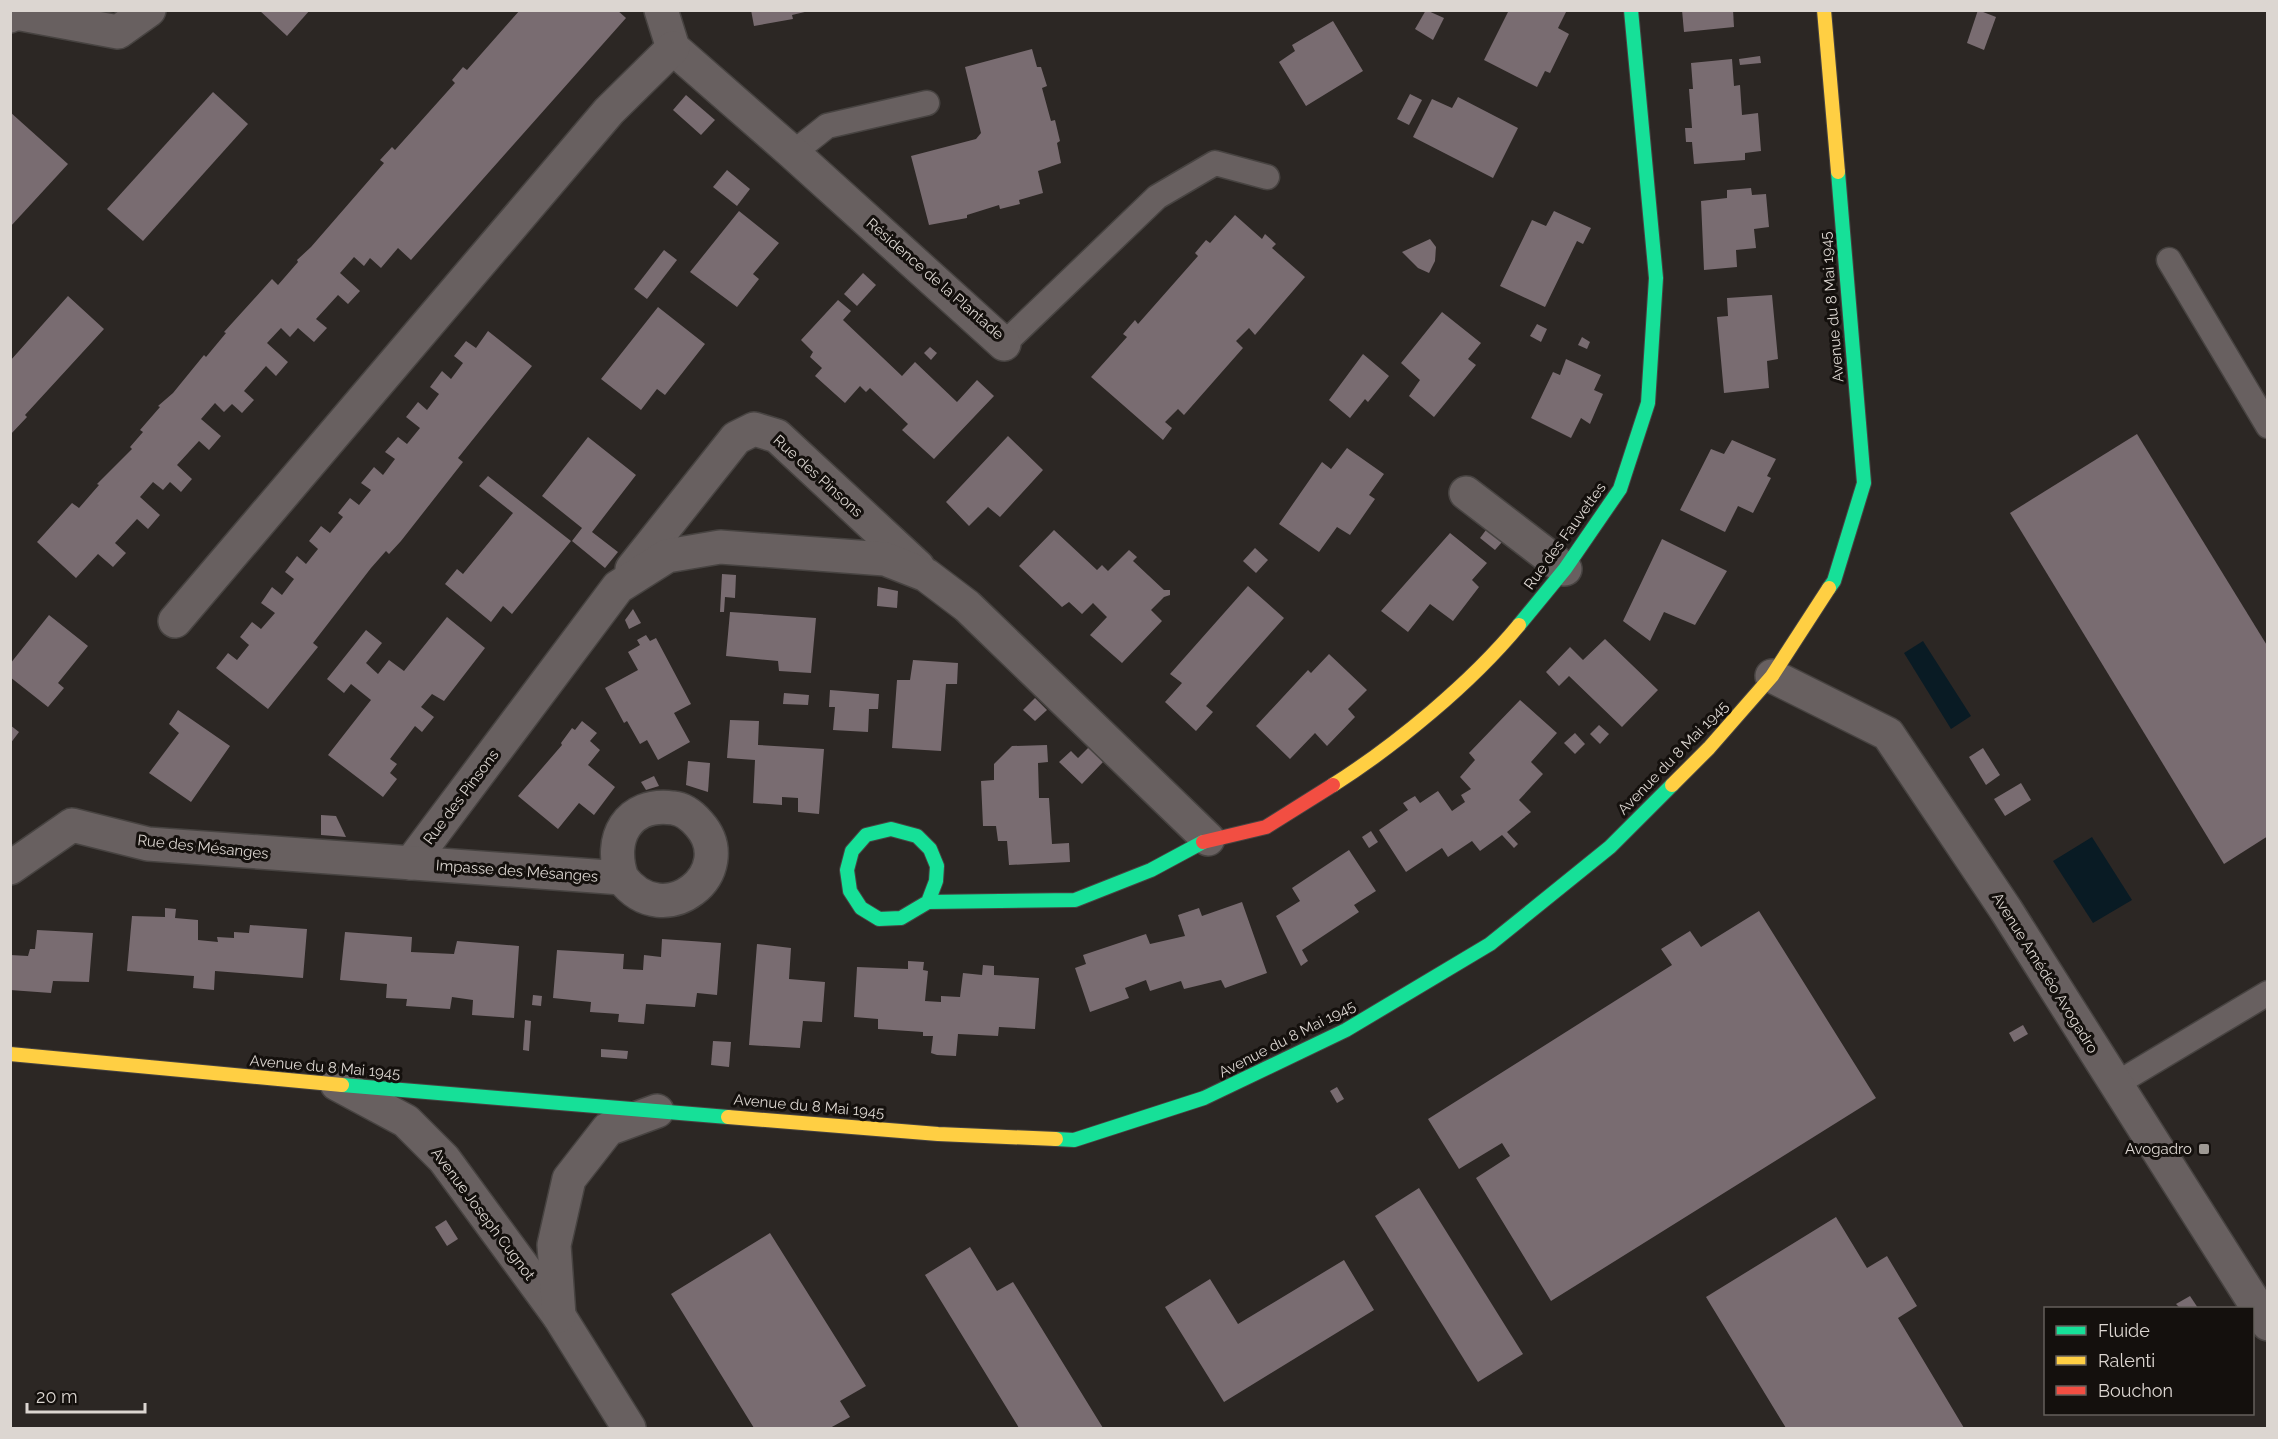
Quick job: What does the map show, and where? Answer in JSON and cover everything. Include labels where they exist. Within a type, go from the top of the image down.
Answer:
[{"type":"street","points":[[13,13],[118,32],[149,10]]},
{"type":"street","points":[[175,621],[609,111],[673,48],[662,10]]},
{"type":"street","name":"Rue des Fauvettes","points":[[928,902],[1075,900],[1151,870],[1208,839],[1266,827],[1378,756],[1497,651],[1565,569],[1620,489],[1648,403],[1656,278],[1631,10]]},
{"type":"street","name":"Avenue du 8 Mai 1945","points":[[10,1054],[337,1084],[938,1134],[1074,1140],[1204,1098],[1346,1030],[1490,944],[1610,847],[1709,748],[1772,676],[1834,581],[1863,483],[1824,10]]},
{"type":"street","name":"Résidence de la Plantade","points":[[673,48],[794,153],[1004,344]]},
{"type":"street","name":"Rue des Pinsons","points":[[411,863],[618,587],[736,438],[754,429],[777,436],[926,575],[967,606],[1208,839]]},
{"type":"street","points":[[1466,493],[1565,569]]},
{"type":"street","name":"Rue des Pinsons","points":[[618,587],[667,556],[720,548],[885,560],[926,575]]},
{"type":"street","name":"Avenue Amédéo Avogadro","points":[[1772,676],[1888,734],[2006,910],[2268,1324]]},
{"type":"street","name":"Rue des Mésanges","points":[[10,868],[72,825],[148,844],[411,863]]},
{"type":"street","points":[[881,829],[902,829],[920,837],[932,852],[938,875],[928,902],[914,914],[896,920],[875,917],[858,906],[850,895],[846,879],[848,859],[861,839],[881,829]]},
{"type":"street","name":"Impasse des Mésanges","points":[[411,863],[622,879]]},
{"type":"street","name":"Avenue Joseph Cugnot","points":[[337,1084],[406,1121],[444,1159],[559,1316],[629,1428]]},
{"type":"street","name":"Avenue Joseph Cugnot","points":[[559,1316],[554,1245],[569,1179],[608,1129],[657,1111]]},
{"type":"lane","points":[[794,153],[827,126],[927,103]]},
{"type":"lane","name":"Résidence de la Plantade","points":[[1004,344],[1157,197],[1215,163],[1267,177]]},
{"type":"lane","points":[[2169,260],[2268,426]]},
{"type":"lane","points":[[2116,1084],[2268,993]]},
{"type":"water","points":[[1923,641],[1971,716],[1951,729],[1904,653]]},
{"type":"water","points":[[2092,837],[2132,900],[2093,923],[2053,861]]},
{"type":"building","points":[[259,10],[310,10],[287,36]]},
{"type":"building","points":[[520,10],[617,10],[626,18],[411,260],[398,248],[381,268],[370,258],[364,266],[354,257],[340,273],[360,291],[348,304],[338,295],[316,319],[327,328],[314,342],[298,328],[290,337],[281,328],[267,343],[288,362],[276,376],[266,366],[244,391],[254,400],[242,413],[232,404],[224,412],[215,403],[201,419],[221,436],[209,450],[199,441],[177,465],[192,479],[181,492],[170,482],[163,490],[153,482],[140,497],[160,515],[148,529],[137,519],[115,543],[126,553],[113,567],[98,554],[76,578],[37,542],[72,503],[79,508],[99,485],[97,484],[132,449],[130,447],[143,432],[140,430],[160,407],[158,406],[173,393],[204,355],[206,357],[226,333],[224,332],[272,279],[278,285],[298,262],[297,260],[384,163],[380,160],[392,147],[395,150],[455,83],[452,80],[463,67],[467,70]]},
{"type":"building","points":[[751,10],[809,11],[792,15],[793,19],[754,26]]},
{"type":"building","points":[[1426,10],[1444,18],[1433,40],[1415,29]]},
{"type":"building","points":[[1509,10],[1567,10],[1558,28],[1569,34],[1550,73],[1545,71],[1537,87],[1484,60]]},
{"type":"building","points":[[1682,10],[1733,10],[1734,27],[1684,32]]},
{"type":"building","points":[[1978,10],[1996,17],[1984,50],[1967,43]]},
{"type":"building","points":[[1333,21],[1363,71],[1306,106],[1279,62],[1295,51],[1292,45]]},
{"type":"building","points":[[1032,49],[1037,67],[1041,67],[1047,86],[1042,88],[1051,121],[1055,120],[1060,141],[1057,143],[1061,163],[1038,171],[1043,193],[1019,200],[1020,204],[1000,209],[999,205],[967,215],[967,218],[929,225],[911,156],[976,139],[981,133],[965,67]]},
{"type":"building","points":[[1760,56],[1761,63],[1740,65],[1739,59]]},
{"type":"building","points":[[1732,59],[1734,86],[1740,85],[1742,115],[1758,113],[1761,151],[1745,153],[1745,160],[1694,164],[1692,142],[1686,142],[1685,128],[1692,128],[1689,89],[1693,89],[1691,63]]},
{"type":"building","points":[[213,92],[248,124],[143,241],[107,209]]},
{"type":"building","points":[[1410,94],[1422,100],[1409,125],[1397,119]]},
{"type":"building","points":[[686,95],[715,120],[701,135],[673,110]]},
{"type":"building","points":[[1458,97],[1518,128],[1493,178],[1413,137],[1432,99],[1452,108]]},
{"type":"building","points":[[10,112],[68,164],[10,227]]},
{"type":"building","points":[[727,170],[750,189],[737,206],[713,187]]},
{"type":"building","points":[[1751,188],[1752,195],[1766,194],[1769,227],[1754,229],[1756,248],[1736,250],[1737,267],[1704,270],[1701,201],[1727,198],[1727,190]]},
{"type":"building","points":[[739,211],[779,243],[753,274],[759,279],[737,307],[690,272]]},
{"type":"building","points":[[1554,211],[1591,228],[1583,244],[1577,241],[1545,307],[1500,286],[1532,220],[1546,226]]},
{"type":"building","points":[[1235,215],[1262,239],[1265,234],[1276,244],[1272,248],[1305,277],[1255,335],[1249,328],[1236,341],[1243,348],[1184,415],[1178,409],[1165,422],[1172,428],[1163,440],[1091,377],[1127,337],[1123,334],[1135,320],[1138,324],[1198,256],[1195,253],[1206,240],[1210,243]]},
{"type":"building","points":[[1430,239],[1436,247],[1435,261],[1429,273],[1418,268],[1402,252]]},
{"type":"building","points":[[664,250],[677,260],[647,299],[634,289]]},
{"type":"building","points":[[863,273],[876,285],[857,306],[844,294]]},
{"type":"building","points":[[1772,295],[1778,359],[1767,361],[1769,388],[1724,393],[1717,317],[1728,316],[1727,298]]},
{"type":"building","points":[[68,296],[104,329],[25,415],[27,417],[10,435],[10,361]]},
{"type":"building","points":[[838,300],[851,311],[843,320],[902,376],[915,362],[957,402],[977,380],[994,396],[934,459],[902,430],[908,424],[870,388],[866,392],[860,386],[845,403],[815,376],[822,368],[810,357],[813,352],[801,340]]},
{"type":"building","points":[[658,307],[705,344],[665,395],[657,389],[641,410],[601,379]]},
{"type":"building","points":[[1442,312],[1481,343],[1468,359],[1476,365],[1434,417],[1409,396],[1420,380],[1401,363]]},
{"type":"building","points":[[1537,324],[1547,329],[1541,342],[1530,336]]},
{"type":"building","points":[[488,331],[532,366],[458,458],[463,462],[401,541],[389,554],[386,551],[371,568],[313,643],[318,647],[268,709],[216,668],[228,653],[237,660],[249,645],[240,637],[252,622],[261,629],[275,613],[261,603],[272,587],[282,595],[294,579],[285,572],[297,556],[306,564],[318,549],[309,541],[321,526],[330,533],[343,517],[338,513],[350,498],[359,505],[371,490],[361,483],[374,467],[383,475],[395,459],[385,452],[398,437],[407,444],[420,428],[406,417],[418,402],[427,410],[439,394],[430,387],[442,371],[451,379],[463,363],[454,356],[466,341],[476,348]]},
{"type":"building","points":[[1582,337],[1590,342],[1587,349],[1578,345]]},
{"type":"building","points":[[930,347],[937,353],[931,360],[924,353]]},
{"type":"building","points":[[1363,354],[1389,376],[1368,402],[1365,399],[1350,418],[1329,400]]},
{"type":"building","points":[[1566,359],[1601,375],[1594,390],[1603,394],[1590,424],[1581,418],[1571,438],[1531,418],[1553,372],[1560,375]]},
{"type":"building","points":[[2137,434],[2268,647],[2268,836],[2224,864],[2010,513]]},
{"type":"building","points":[[1008,436],[1043,470],[1000,517],[988,507],[969,526],[946,502]]},
{"type":"building","points":[[588,437],[636,475],[592,532],[618,552],[605,568],[572,541],[582,528],[542,496]]},
{"type":"building","points":[[1732,440],[1776,459],[1767,476],[1771,478],[1753,513],[1738,506],[1725,532],[1680,510],[1711,449],[1724,454]]},
{"type":"building","points":[[1347,448],[1384,474],[1369,495],[1375,499],[1350,535],[1337,527],[1319,552],[1279,524],[1322,462],[1331,469]]},
{"type":"building","points":[[488,476],[571,541],[512,614],[503,606],[491,622],[445,584],[457,569],[463,574],[513,513],[479,486]]},
{"type":"building","points":[[1054,530],[1097,570],[1102,565],[1108,571],[1129,550],[1137,557],[1133,561],[1164,590],[1170,590],[1170,595],[1164,597],[1151,610],[1162,621],[1122,663],[1090,635],[1107,617],[1093,603],[1082,614],[1069,602],[1062,607],[1019,566]]},
{"type":"building","points":[[1486,530],[1502,542],[1495,550],[1480,538]]},
{"type":"building","points":[[1450,533],[1487,563],[1472,580],[1479,587],[1453,621],[1430,604],[1408,632],[1381,611]]},
{"type":"building","points":[[1662,539],[1727,571],[1695,625],[1664,612],[1650,641],[1623,621]]},
{"type":"building","points":[[1255,548],[1268,560],[1256,573],[1243,561]]},
{"type":"building","points":[[722,574],[736,575],[735,598],[725,597],[724,612],[720,612]]},
{"type":"building","points":[[1248,586],[1284,618],[1206,706],[1213,712],[1196,731],[1165,702],[1182,683],[1170,674]]},
{"type":"building","points":[[878,587],[898,591],[897,608],[877,606]]},
{"type":"building","points":[[633,609],[641,623],[629,629],[625,620]]},
{"type":"building","points":[[730,612],[816,618],[811,673],[779,671],[778,661],[726,656]]},
{"type":"building","points":[[49,615],[88,646],[58,683],[64,688],[48,707],[10,677],[10,664]]},
{"type":"building","points":[[447,617],[485,648],[444,701],[432,694],[421,707],[434,717],[422,732],[415,726],[390,759],[397,764],[390,773],[397,779],[383,797],[328,755],[371,700],[351,684],[344,693],[327,679],[366,630],[382,643],[366,663],[378,674],[389,660],[404,671]]},
{"type":"building","points":[[646,635],[650,641],[656,638],[691,704],[674,713],[690,742],[658,760],[647,740],[640,744],[627,721],[624,723],[605,688],[638,670],[628,652],[640,645],[637,640]]},
{"type":"building","points":[[1605,639],[1658,690],[1622,727],[1569,676],[1559,686],[1546,672],[1570,647],[1583,660]]},
{"type":"building","points":[[1329,654],[1367,690],[1348,709],[1355,717],[1327,746],[1315,733],[1290,759],[1256,726],[1308,670],[1311,673]]},
{"type":"building","points":[[913,660],[958,663],[957,684],[946,684],[941,751],[892,748],[897,680],[910,680]]},
{"type":"building","points":[[830,690],[879,694],[878,709],[869,709],[868,732],[833,730],[835,707],[829,707]]},
{"type":"building","points":[[784,693],[809,695],[808,705],[783,704]]},
{"type":"building","points":[[1035,698],[1047,710],[1035,721],[1023,710]]},
{"type":"building","points":[[1520,700],[1557,733],[1531,762],[1543,774],[1519,800],[1531,812],[1507,832],[1518,844],[1514,848],[1502,835],[1480,851],[1472,841],[1448,857],[1442,848],[1406,872],[1379,830],[1408,810],[1403,803],[1415,796],[1420,803],[1438,791],[1452,811],[1465,802],[1461,795],[1471,789],[1460,777],[1475,760],[1469,753]]},
{"type":"building","points":[[178,710],[230,746],[191,802],[149,773],[179,733],[169,724]]},
{"type":"building","points":[[730,720],[759,721],[758,745],[824,749],[819,814],[798,812],[798,798],[782,797],[782,805],[753,803],[755,760],[727,758]]},
{"type":"building","points":[[582,721],[597,733],[590,741],[600,750],[588,765],[615,787],[594,815],[579,803],[558,829],[518,796],[562,745],[561,743],[572,728],[575,730]]},
{"type":"building","points":[[10,725],[19,732],[10,744]]},
{"type":"building","points":[[1599,725],[1609,734],[1600,744],[1590,734]]},
{"type":"building","points":[[1575,733],[1585,744],[1575,754],[1564,743]]},
{"type":"building","points":[[1047,745],[1048,762],[1038,763],[1039,798],[1049,798],[1052,844],[1069,843],[1070,862],[1009,865],[1007,841],[998,841],[996,826],[983,826],[981,781],[994,780],[994,764],[1012,746]]},
{"type":"building","points":[[1089,747],[1103,762],[1082,784],[1059,762],[1071,751],[1078,758]]},
{"type":"building","points":[[1983,748],[2000,775],[1986,785],[1969,757]]},
{"type":"building","points":[[688,761],[710,763],[708,792],[686,785]]},
{"type":"building","points":[[654,776],[659,786],[646,790],[641,782]]},
{"type":"building","points":[[2021,783],[2031,800],[2005,816],[1994,799]]},
{"type":"building","points":[[321,815],[336,816],[346,837],[321,835]]},
{"type":"building","points":[[1371,831],[1378,842],[1369,848],[1362,837]]},
{"type":"building","points":[[1349,850],[1376,891],[1354,905],[1359,912],[1302,950],[1308,961],[1301,966],[1276,916],[1300,901],[1292,888]]},
{"type":"building","points":[[1242,902],[1267,973],[1225,988],[1221,980],[1184,989],[1181,981],[1150,991],[1146,980],[1125,988],[1129,998],[1090,1012],[1075,968],[1086,964],[1083,955],[1146,934],[1150,944],[1185,936],[1178,915],[1199,908],[1202,916]]},
{"type":"building","points":[[165,908],[176,909],[175,918],[198,920],[198,940],[218,942],[217,937],[234,938],[234,932],[249,933],[250,925],[307,929],[303,978],[215,971],[214,990],[193,988],[194,976],[127,971],[132,916],[165,917]]},
{"type":"building","points":[[1759,911],[1876,1098],[1551,1301],[1476,1178],[1510,1156],[1502,1143],[1459,1169],[1428,1119],[1672,965],[1661,949],[1690,931],[1701,947]]},
{"type":"building","points":[[37,930],[93,933],[89,982],[53,981],[51,993],[10,990],[10,955],[28,956],[30,949],[35,949]]},
{"type":"building","points":[[345,932],[412,937],[411,952],[454,954],[457,941],[519,946],[514,1018],[472,1015],[473,1000],[452,997],[450,1009],[406,1006],[407,999],[386,998],[387,984],[340,980]]},
{"type":"building","points":[[662,939],[721,943],[717,995],[697,993],[695,1007],[646,1004],[644,1024],[618,1022],[619,1014],[590,1012],[591,1002],[553,998],[557,950],[624,954],[623,969],[643,970],[644,955],[661,957]]},
{"type":"building","points":[[757,944],[791,948],[789,979],[825,982],[822,1022],[803,1021],[800,1048],[749,1045]]},
{"type":"building","points":[[908,961],[924,962],[923,970],[928,971],[925,1001],[941,1002],[941,996],[960,997],[963,973],[982,975],[983,965],[994,966],[994,975],[1039,978],[1035,1029],[999,1027],[998,1036],[958,1034],[956,1056],[937,1055],[931,1053],[933,1036],[923,1036],[923,1032],[878,1029],[878,1019],[854,1017],[857,967],[908,969]]},
{"type":"building","points":[[533,995],[542,996],[541,1006],[532,1005]]},
{"type":"building","points":[[525,1020],[531,1021],[529,1051],[523,1050]]},
{"type":"building","points":[[2023,1025],[2028,1034],[2014,1042],[2009,1033]]},
{"type":"building","points":[[713,1041],[731,1042],[729,1067],[711,1065]]},
{"type":"building","points":[[601,1049],[628,1051],[627,1059],[601,1057]]},
{"type":"building","points":[[1337,1087],[1344,1099],[1337,1103],[1330,1091]]},
{"type":"building","points":[[1419,1188],[1523,1354],[1478,1382],[1375,1216]]},
{"type":"building","points":[[1836,1217],[1867,1268],[1887,1256],[1917,1306],[1898,1318],[1964,1428],[1786,1428],[1706,1297]]},
{"type":"building","points":[[446,1220],[458,1239],[447,1246],[435,1227]]},
{"type":"building","points":[[770,1233],[866,1386],[840,1401],[850,1417],[830,1428],[754,1428],[671,1294]]},
{"type":"building","points":[[970,1247],[997,1291],[1013,1282],[1103,1428],[1019,1428],[925,1275]]},
{"type":"building","points":[[1344,1260],[1374,1310],[1224,1402],[1165,1307],[1210,1279],[1238,1324]]},
{"type":"building","points":[[2190,1296],[2197,1307],[2179,1307],[2176,1304]]},
{"type":"traffic: fast","points":[[1519,625],[1565,569],[1620,489],[1648,403],[1656,278],[1631,10]]},
{"type":"traffic: fast","points":[[1829,588],[1834,581],[1864,483],[1838,172]]},
{"type":"traffic: fast","points":[[1056,1139],[1074,1140],[1204,1098],[1346,1030],[1490,944],[1610,847],[1672,785]]},
{"type":"traffic: fast","points":[[928,902],[936,881],[937,866],[930,849],[917,836],[891,829],[866,835],[852,851],[847,870],[850,891],[861,908],[879,919],[901,918],[928,902],[1075,900],[1151,870],[1203,842]]},
{"type":"traffic: fast","points":[[342,1085],[728,1117]]},
{"type":"traffic: slow","points":[[1824,10],[1838,172]]},
{"type":"traffic: slow","points":[[1672,785],[1709,748],[1772,676],[1829,588]]},
{"type":"traffic: slow","points":[[1333,785],[1432,712],[1479,669],[1519,625]]},
{"type":"traffic: slow","points":[[10,1054],[342,1085]]},
{"type":"traffic: slow","points":[[728,1117],[938,1134],[1056,1139]]},
{"type":"traffic: jam","points":[[1203,842],[1266,827],[1333,785]]},
{"type":"place","name":"Avogadro","points":[[2204,1149]]}]
